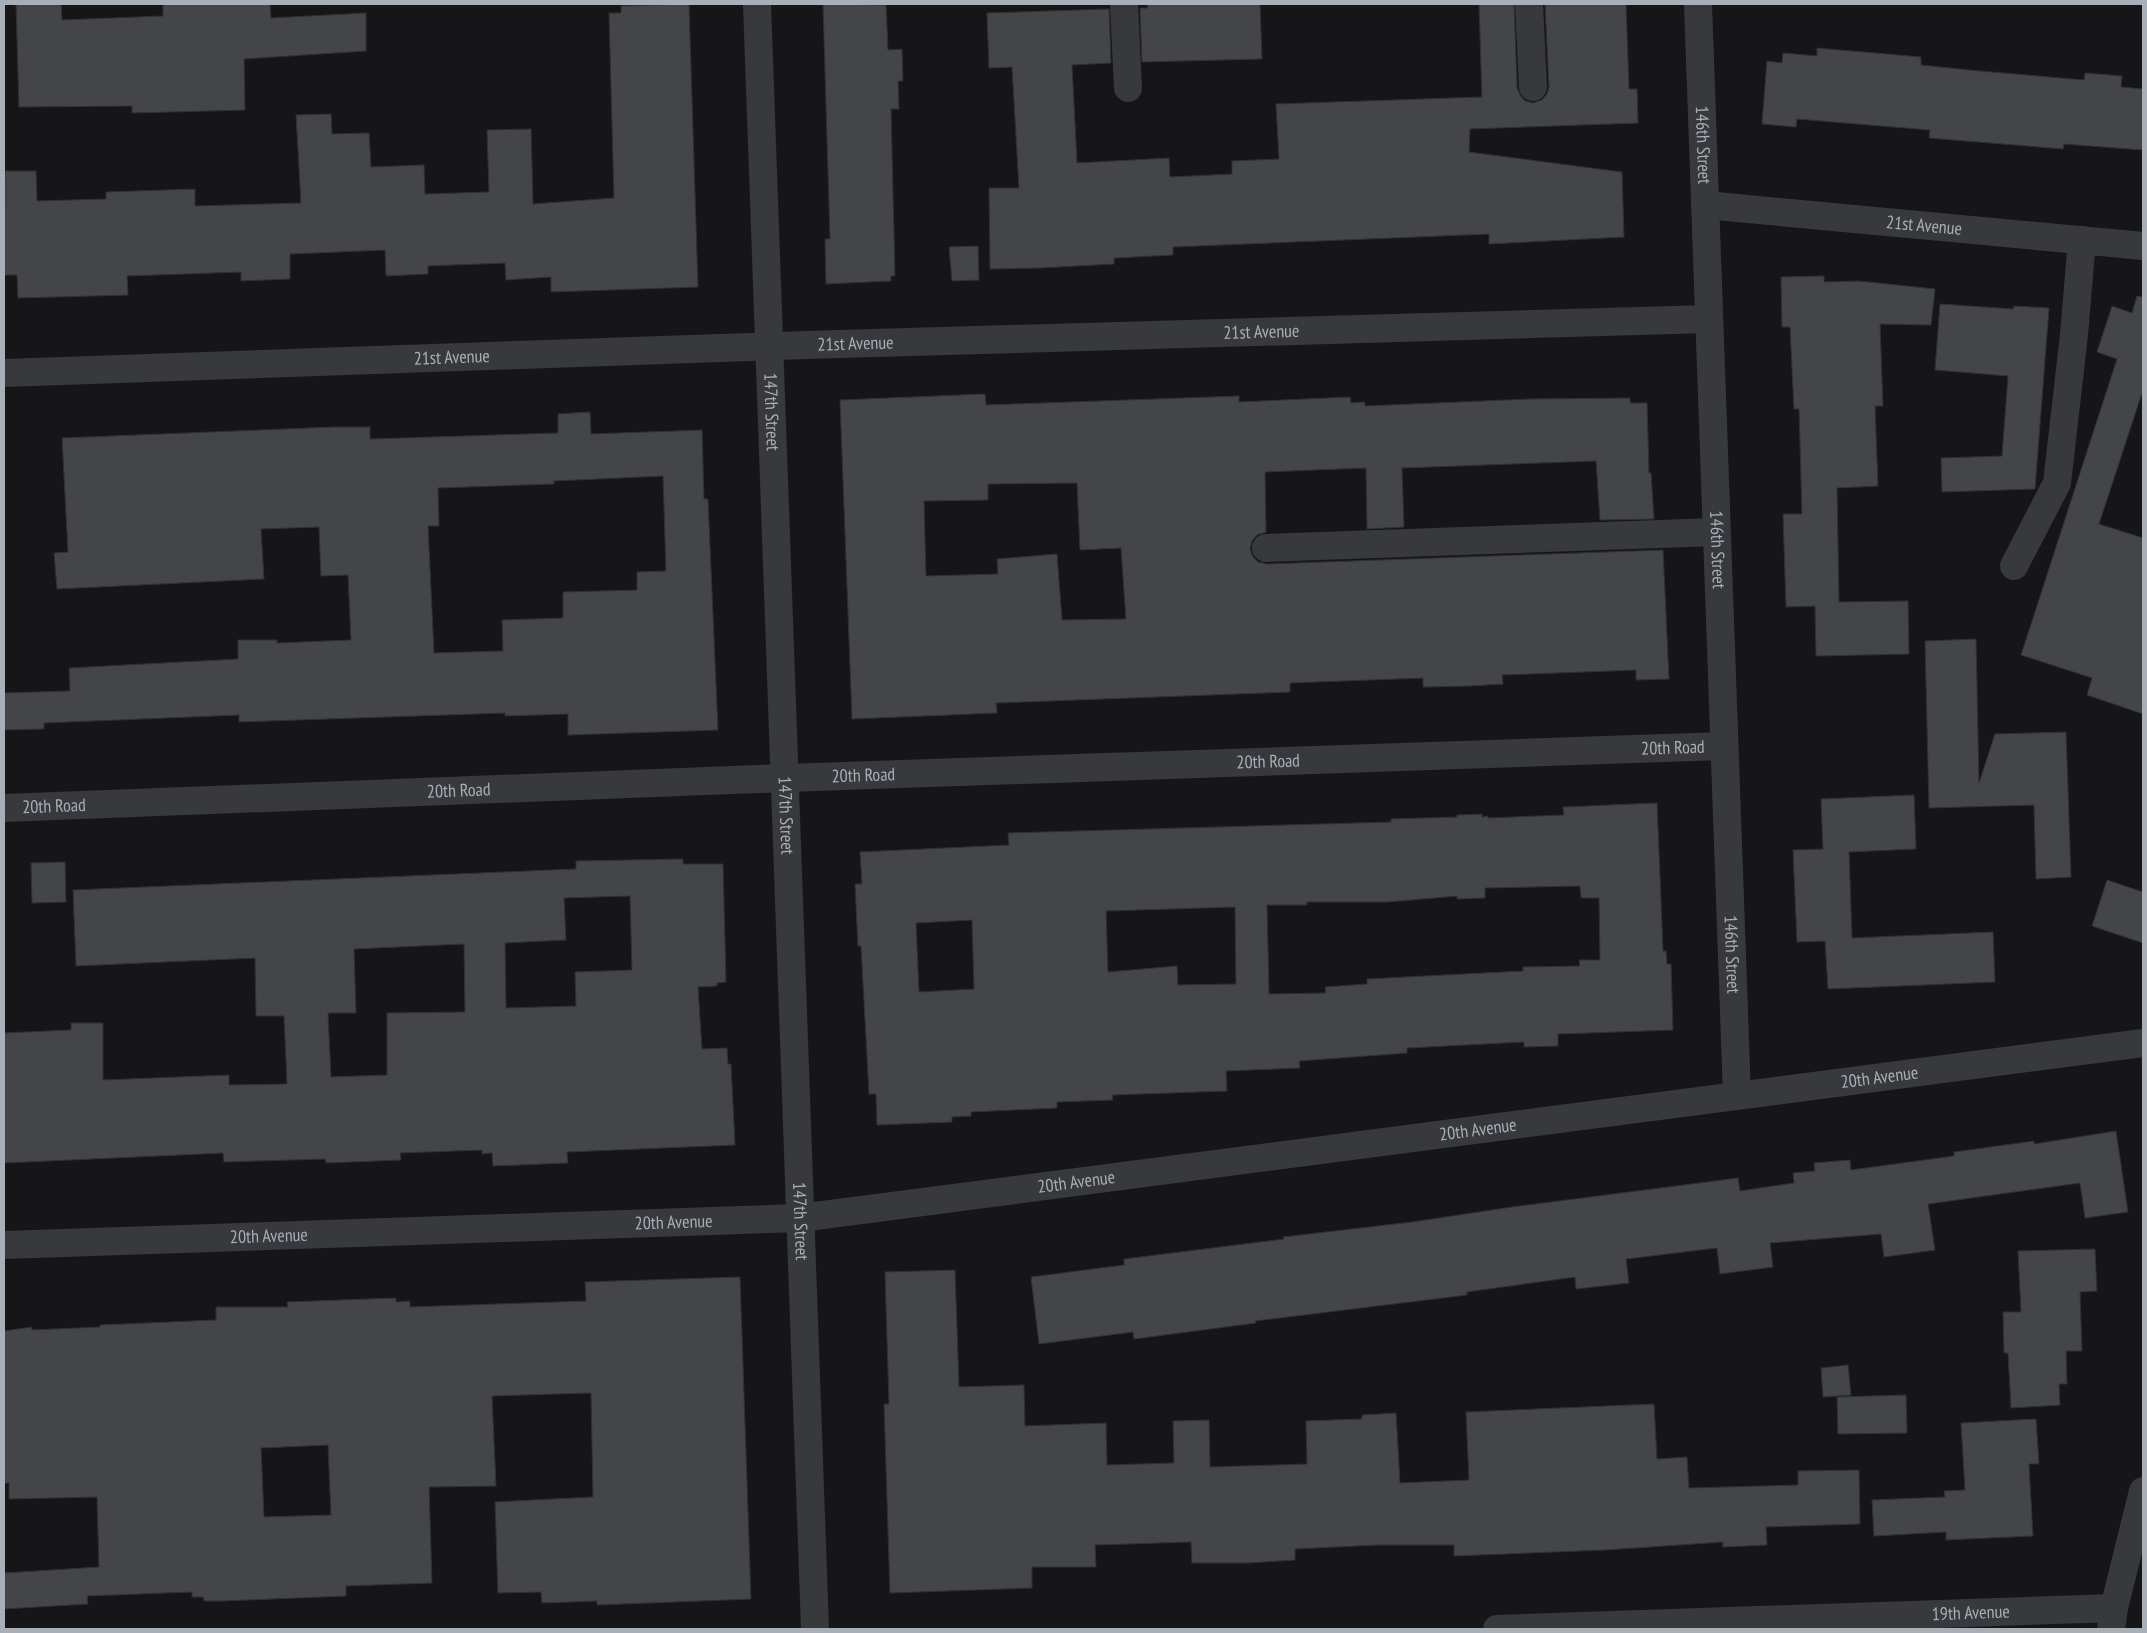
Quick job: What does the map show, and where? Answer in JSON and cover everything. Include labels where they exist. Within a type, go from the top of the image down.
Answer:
[{"type":"street","name":"147th Street","points":[[757,4],[815,1629]]},
{"type":"street","points":[[1124,4],[1128,88]]},
{"type":"street","points":[[1529,4],[1533,87]]},
{"type":"street","name":"146th Street","points":[[1698,4],[1737,1096]]},
{"type":"street","name":"21st Avenue","points":[[1705,205],[2143,246]]},
{"type":"street","points":[[2014,566],[2057,484],[2074,335],[2082,240]]},
{"type":"street","name":"21st Avenue","points":[[4,373],[769,346],[1709,320]]},
{"type":"street","points":[[1266,548],[1716,532]]},
{"type":"street","name":"20th Road","points":[[4,808],[785,778],[1723,746]]},
{"type":"street","name":"20th Avenue","points":[[4,1245],[800,1218],[2143,1043]]},
{"type":"street","points":[[2113,1618],[2143,1491]]},
{"type":"street","name":"19th Avenue","points":[[1497,1629],[2113,1618]]},
{"type":"building","points":[[16,4],[61,4],[62,20],[163,16],[163,4],[270,4],[271,18],[366,13],[366,51],[244,59],[245,110],[132,113],[132,106],[19,107]]},
{"type":"building","points":[[689,4],[698,287],[551,292],[551,277],[506,280],[505,263],[428,266],[428,274],[386,276],[385,250],[290,254],[290,279],[241,281],[241,272],[127,276],[128,295],[18,298],[17,275],[4,275],[5,171],[36,171],[37,201],[106,199],[106,192],[195,189],[195,206],[301,203],[296,115],[331,114],[332,134],[369,133],[371,167],[424,165],[425,194],[489,192],[487,130],[531,129],[533,204],[614,198],[609,13],[621,13],[621,6]]},
{"type":"building","points":[[823,4],[886,5],[888,50],[902,49],[903,81],[898,81],[899,109],[891,109],[895,276],[891,276],[891,281],[826,284],[825,239],[830,239]]},
{"type":"building","points":[[1147,4],[1260,4],[1262,59],[1142,62],[1140,8],[1148,8]]},
{"type":"building","points":[[1479,4],[1514,4],[1517,88],[1525,101],[1533,103],[1542,100],[1547,94],[1549,87],[1545,4],[1626,4],[1629,89],[1637,89],[1638,123],[1470,129],[1469,152],[1622,172],[1624,237],[1489,244],[1489,234],[1173,247],[1173,255],[1114,258],[1114,264],[990,269],[989,188],[1019,188],[1012,67],[989,68],[987,13],[1109,9],[1111,63],[1072,65],[1077,163],[1169,158],[1170,177],[1232,174],[1232,161],[1279,159],[1276,104],[1482,97]]},
{"type":"building","points":[[1817,48],[1921,57],[1921,65],[1969,70],[2084,80],[2085,73],[2122,76],[2121,87],[2143,89],[2143,150],[2064,144],[2063,149],[1929,138],[1930,130],[1797,119],[1796,127],[1762,124],[1767,61],[1782,63],[1783,53],[1817,56]]},
{"type":"building","points":[[978,246],[979,280],[952,281],[949,247]]},
{"type":"building","points":[[1824,276],[1824,282],[1859,281],[1935,289],[1931,325],[1880,324],[1883,406],[1875,406],[1878,486],[1837,488],[1839,602],[1908,601],[1909,654],[1816,656],[1815,606],[1786,607],[1783,514],[1802,514],[1799,409],[1794,409],[1790,327],[1782,327],[1781,277]]},
{"type":"building","points":[[2137,296],[2143,297],[2143,390],[2099,524],[2143,538],[2143,714],[2087,695],[2092,678],[2021,655],[2117,359],[2097,352],[2112,306],[2132,313]]},
{"type":"building","points":[[1940,304],[2013,309],[2014,306],[2049,308],[2035,489],[1942,492],[1941,458],[2002,456],[2008,376],[1935,370]]},
{"type":"building","points":[[985,394],[986,405],[1239,396],[1239,402],[1350,397],[1351,403],[1365,402],[1365,406],[1530,399],[1630,398],[1630,403],[1647,403],[1649,473],[1651,473],[1654,519],[1600,520],[1596,461],[1402,468],[1404,527],[1367,529],[1366,468],[1265,472],[1266,532],[1257,535],[1252,541],[1250,549],[1253,557],[1258,562],[1267,564],[1663,550],[1669,679],[1636,680],[1636,670],[1502,675],[1503,684],[1469,686],[1423,687],[1423,678],[1290,683],[1290,692],[996,703],[997,713],[852,719],[840,400]],"holes":[[[1077,483],[1080,550],[1121,548],[1126,619],[1062,620],[1057,554],[997,559],[998,574],[926,576],[924,501],[988,500],[988,484]]]},
{"type":"building","points":[[590,412],[591,434],[702,430],[704,499],[708,499],[718,730],[568,735],[568,714],[505,716],[505,713],[239,722],[239,715],[44,723],[44,729],[4,730],[4,693],[70,691],[69,668],[238,659],[238,640],[277,640],[277,643],[351,640],[348,575],[321,576],[319,527],[261,529],[264,579],[57,589],[54,553],[68,552],[62,438],[335,427],[370,427],[370,439],[558,433],[558,414]],"holes":[[[663,476],[666,571],[637,572],[637,590],[563,592],[563,618],[502,620],[503,651],[434,653],[428,526],[439,526],[438,488],[554,484],[554,481]]]},
{"type":"building","points":[[1976,639],[1979,783],[1995,734],[2066,732],[2071,877],[2036,879],[2034,805],[1929,808],[1925,641]]},
{"type":"building","points":[[1914,795],[1916,849],[1849,852],[1852,938],[1993,932],[1995,982],[1828,989],[1825,941],[1797,942],[1793,850],[1823,849],[1821,799]]},
{"type":"building","points":[[1657,803],[1663,951],[1666,951],[1667,964],[1671,964],[1673,1030],[1558,1034],[1558,1046],[1524,1047],[1524,1042],[1407,1048],[1407,1053],[1299,1061],[1300,1068],[1226,1071],[1227,1091],[1112,1095],[1113,1100],[1057,1102],[1057,1108],[971,1112],[971,1116],[952,1117],[952,1122],[877,1125],[876,1094],[869,1094],[861,946],[858,946],[855,884],[862,884],[860,852],[1009,845],[1008,833],[1391,822],[1391,819],[1457,817],[1457,815],[1482,814],[1482,817],[1488,816],[1488,818],[1564,815],[1563,807]],"holes":[[[1580,886],[1581,898],[1599,898],[1600,960],[1579,960],[1580,966],[1523,967],[1523,971],[1367,979],[1367,984],[1325,987],[1326,993],[1269,994],[1267,905],[1307,905],[1307,902],[1388,902],[1457,896],[1457,899],[1485,898],[1485,888]],[[1235,907],[1236,984],[1178,985],[1177,966],[1108,972],[1106,911]],[[972,920],[974,989],[919,992],[916,923]]]},
{"type":"building","points":[[683,859],[683,864],[723,864],[726,982],[717,983],[717,986],[698,987],[702,1049],[727,1048],[728,1064],[731,1064],[735,1145],[567,1152],[568,1163],[493,1166],[492,1153],[482,1154],[482,1150],[400,1153],[401,1160],[326,1163],[325,1159],[224,1162],[223,1153],[4,1163],[4,1033],[71,1030],[71,1023],[103,1023],[103,1080],[229,1075],[229,1085],[287,1084],[284,1016],[256,1016],[255,958],[76,966],[73,890],[576,869],[576,861]],"holes":[[[630,896],[632,970],[575,972],[576,1006],[506,1008],[505,943],[566,940],[564,898]],[[464,944],[465,1012],[387,1013],[387,1075],[331,1077],[328,1013],[356,1013],[354,949]]]},
{"type":"building","points":[[65,862],[66,902],[32,903],[31,863]]},
{"type":"building","points":[[2107,880],[2143,892],[2143,943],[2092,926]]},
{"type":"building","points":[[2116,1131],[2128,1212],[2085,1218],[2080,1183],[1928,1204],[1935,1250],[1884,1257],[1881,1234],[1770,1243],[1773,1267],[1720,1274],[1717,1248],[1626,1259],[1629,1283],[1576,1289],[1575,1277],[1467,1292],[1467,1295],[1255,1321],[1256,1323],[1134,1339],[1133,1332],[1039,1344],[1031,1277],[1124,1265],[1124,1259],[1738,1178],[1740,1191],[1794,1183],[1793,1173],[1815,1171],[1814,1163],[1850,1160],[1851,1170],[1954,1156],[1954,1152],[2034,1141],[2034,1144]]},
{"type":"building","points":[[2095,1249],[2097,1291],[2080,1292],[2082,1351],[2066,1351],[2067,1384],[2059,1384],[2060,1405],[2011,1408],[2008,1353],[2004,1353],[2003,1312],[2021,1312],[2018,1251]]},
{"type":"building","points":[[955,1270],[959,1387],[1024,1385],[1025,1426],[1106,1423],[1107,1465],[1174,1463],[1173,1421],[1209,1420],[1210,1467],[1307,1464],[1306,1421],[1362,1419],[1362,1415],[1396,1413],[1400,1483],[1469,1480],[1466,1412],[1654,1404],[1657,1459],[1687,1457],[1689,1488],[1798,1485],[1798,1471],[1859,1470],[1860,1524],[1766,1527],[1767,1545],[1723,1547],[1723,1542],[1605,1550],[1454,1556],[1454,1545],[1378,1545],[1295,1549],[1295,1560],[1248,1563],[1192,1563],[1191,1542],[1095,1545],[1096,1567],[1032,1567],[1032,1588],[890,1593],[884,1404],[889,1404],[885,1272]]},
{"type":"building","points":[[740,1277],[751,1599],[597,1605],[597,1601],[542,1603],[541,1592],[498,1593],[495,1502],[593,1497],[591,1393],[492,1396],[496,1486],[429,1487],[432,1583],[346,1586],[346,1596],[223,1601],[204,1601],[203,1597],[192,1597],[192,1592],[87,1596],[88,1604],[4,1609],[4,1573],[99,1567],[97,1497],[9,1499],[9,1483],[4,1483],[4,1331],[32,1327],[32,1330],[216,1320],[216,1307],[288,1307],[287,1302],[396,1298],[396,1302],[410,1301],[410,1307],[586,1301],[585,1282]],"holes":[[[328,1445],[331,1515],[264,1517],[261,1448]]]},
{"type":"building","points":[[1848,1365],[1851,1395],[1823,1397],[1821,1368]]},
{"type":"building","points":[[1906,1395],[1907,1433],[1838,1434],[1837,1397]]},
{"type":"building","points":[[2036,1419],[2039,1464],[2029,1464],[2033,1536],[1946,1540],[1946,1532],[1874,1536],[1872,1500],[1945,1497],[1944,1491],[1965,1490],[1961,1423]]}]
